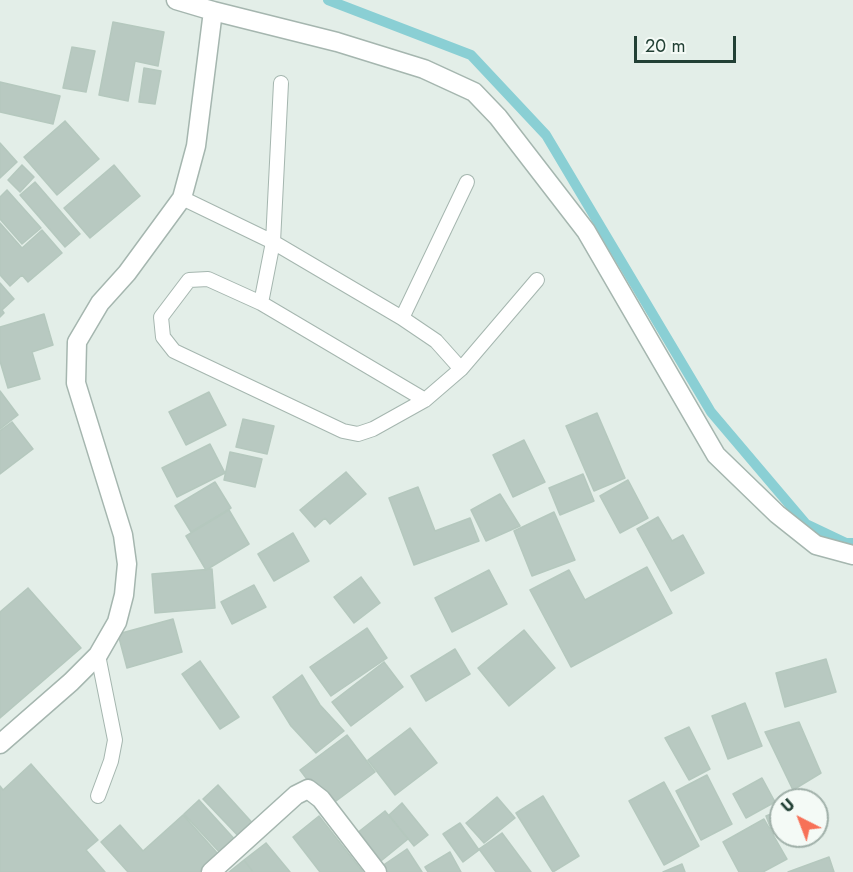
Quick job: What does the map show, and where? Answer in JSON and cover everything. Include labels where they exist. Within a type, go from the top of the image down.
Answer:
[{"type":"street","points":[[176,0],[337,42],[424,69],[474,92],[498,117],[586,231],[716,455],[777,514],[816,546],[853,555]]},
{"type":"street","points":[[0,744],[71,682],[98,655],[117,622],[124,595],[127,564],[116,506],[86,421],[76,383],[77,342],[100,303],[128,273],[182,198],[196,146],[213,11]]},
{"type":"street","points":[[210,872],[296,795],[308,789],[321,799],[377,872]]},
{"type":"lane","points":[[261,303],[273,242],[281,83]]},
{"type":"lane","points":[[402,318],[467,182]]},
{"type":"lane","points":[[182,198],[273,242],[402,318],[436,341],[461,369]]},
{"type":"lane","points":[[425,400],[261,303],[208,279],[189,280],[161,317],[163,337],[174,351],[343,431],[358,434],[373,429],[425,400],[461,369],[537,280]]},
{"type":"lane","points":[[98,655],[115,740],[111,761],[98,796]]},
{"type":"building","points":[[113,22],[164,32],[158,66],[135,61],[128,101],[99,95]]},
{"type":"building","points":[[72,47],[95,51],[86,92],[63,88]]},
{"type":"building","points":[[144,68],[161,71],[155,104],[139,102]]},
{"type":"building","points":[[0,82],[60,96],[53,124],[0,112]]},
{"type":"building","points":[[65,121],[99,159],[57,195],[24,157]]},
{"type":"building","points":[[0,143],[17,162],[0,178]]},
{"type":"building","points":[[22,165],[34,177],[20,192],[8,180]]},
{"type":"building","points":[[114,165],[140,196],[90,238],[64,208]]},
{"type":"building","points":[[35,182],[80,234],[65,247],[20,195]]},
{"type":"building","points":[[7,190],[41,228],[22,244],[0,219],[0,197]]},
{"type":"building","points":[[0,223],[22,248],[42,230],[62,253],[28,282],[22,275],[10,286],[0,275]]},
{"type":"building","points":[[0,283],[14,299],[2,310],[4,313],[0,317]]},
{"type":"building","points":[[44,314],[53,345],[32,352],[40,379],[8,388],[0,361],[0,327]]},
{"type":"building","points":[[0,391],[18,415],[0,429]]},
{"type":"building","points":[[209,392],[226,425],[186,445],[169,412]]},
{"type":"building","points":[[597,413],[625,478],[594,491],[566,426]]},
{"type":"building","points":[[243,419],[274,426],[267,454],[236,447]]},
{"type":"building","points":[[12,422],[33,449],[0,474],[0,431]]},
{"type":"building","points":[[524,440],[545,482],[513,497],[493,455]]},
{"type":"building","points":[[210,444],[225,473],[177,497],[162,468]]},
{"type":"building","points":[[230,452],[262,459],[255,487],[224,480]]},
{"type":"building","points":[[346,472],[366,494],[330,524],[325,518],[315,527],[300,510]]},
{"type":"building","points":[[583,474],[594,501],[560,515],[549,488]]},
{"type":"building","points":[[628,480],[648,518],[620,533],[600,496]]},
{"type":"building","points":[[215,482],[231,508],[191,532],[175,506]]},
{"type":"building","points":[[418,487],[435,531],[470,518],[479,541],[414,565],[389,498]]},
{"type":"building","points":[[500,494],[520,526],[486,541],[471,510]]},
{"type":"building","points":[[229,510],[249,544],[206,570],[186,536]]},
{"type":"building","points":[[554,512],[575,560],[532,576],[514,531]]},
{"type":"building","points":[[658,517],[672,541],[683,535],[704,573],[671,591],[637,529]]},
{"type":"building","points":[[293,533],[309,561],[274,581],[258,554]]},
{"type":"building","points":[[647,567],[672,613],[571,667],[530,590],[569,570],[585,600]]},
{"type":"building","points":[[212,569],[215,608],[155,613],[152,574]]},
{"type":"building","points":[[489,570],[507,604],[452,632],[435,598]]},
{"type":"building","points":[[361,577],[380,603],[354,623],[334,597]]},
{"type":"building","points":[[254,585],[266,607],[232,624],[221,602]]},
{"type":"building","points":[[28,588],[81,648],[0,718],[0,612]]},
{"type":"building","points":[[173,619],[182,652],[127,668],[118,634]]},
{"type":"building","points":[[367,628],[387,658],[331,696],[310,667]]},
{"type":"building","points":[[524,630],[555,668],[509,706],[478,668]]},
{"type":"building","points":[[455,649],[470,674],[426,701],[411,676]]},
{"type":"building","points":[[826,659],[836,692],[785,707],[776,673]]},
{"type":"building","points":[[200,661],[239,717],[220,729],[182,674]]},
{"type":"building","points":[[384,662],[403,687],[351,726],[332,702]]},
{"type":"building","points":[[302,675],[320,705],[344,731],[316,753],[291,726],[273,697]]},
{"type":"building","points":[[745,703],[762,746],[728,759],[712,716]]},
{"type":"building","points":[[799,722],[821,773],[796,788],[792,788],[765,732]]},
{"type":"building","points":[[689,727],[710,769],[689,780],[665,738]]},
{"type":"building","points":[[410,728],[437,763],[395,795],[368,760]]},
{"type":"building","points":[[347,735],[375,772],[328,807],[300,770]]},
{"type":"building","points":[[31,764],[98,840],[86,850],[105,872],[0,872],[0,786],[3,790]]},
{"type":"building","points":[[707,775],[732,824],[701,840],[676,791]]},
{"type":"building","points":[[762,778],[769,791],[769,805],[746,818],[733,794]]},
{"type":"building","points":[[664,782],[699,846],[664,865],[629,801]]},
{"type":"building","points":[[218,785],[257,828],[243,841],[203,799]]},
{"type":"building","points":[[543,796],[579,856],[553,872],[516,813]]},
{"type":"building","points":[[497,797],[515,818],[484,843],[466,823]]},
{"type":"building","points":[[199,800],[238,843],[224,857],[184,814]]},
{"type":"building","points":[[402,803],[428,835],[414,846],[389,815]]},
{"type":"building","points":[[385,811],[408,839],[376,865],[352,837]]},
{"type":"building","points":[[183,815],[219,855],[200,872],[128,872],[101,842],[120,825],[143,851]]},
{"type":"building","points":[[319,816],[363,872],[320,872],[293,837]]},
{"type":"building","points":[[764,819],[769,828],[769,848],[781,848],[787,859],[763,872],[739,872],[723,842]]},
{"type":"building","points":[[460,823],[479,850],[463,862],[443,834]]},
{"type":"building","points":[[502,833],[531,872],[496,872],[479,849]]},
{"type":"building","points":[[266,843],[290,872],[253,872],[244,860]]},
{"type":"building","points":[[407,849],[422,872],[382,872],[379,868]]},
{"type":"building","points":[[450,852],[461,872],[428,872],[425,867]]},
{"type":"building","points":[[829,857],[834,872],[788,872]]},
{"type":"building","points":[[244,860],[253,872],[229,872]]},
{"type":"building","points":[[682,864],[685,872],[663,872]]},
{"type":"waterway","points":[[328,0],[471,55],[546,135],[711,412],[806,524],[846,543],[853,543]]}]
